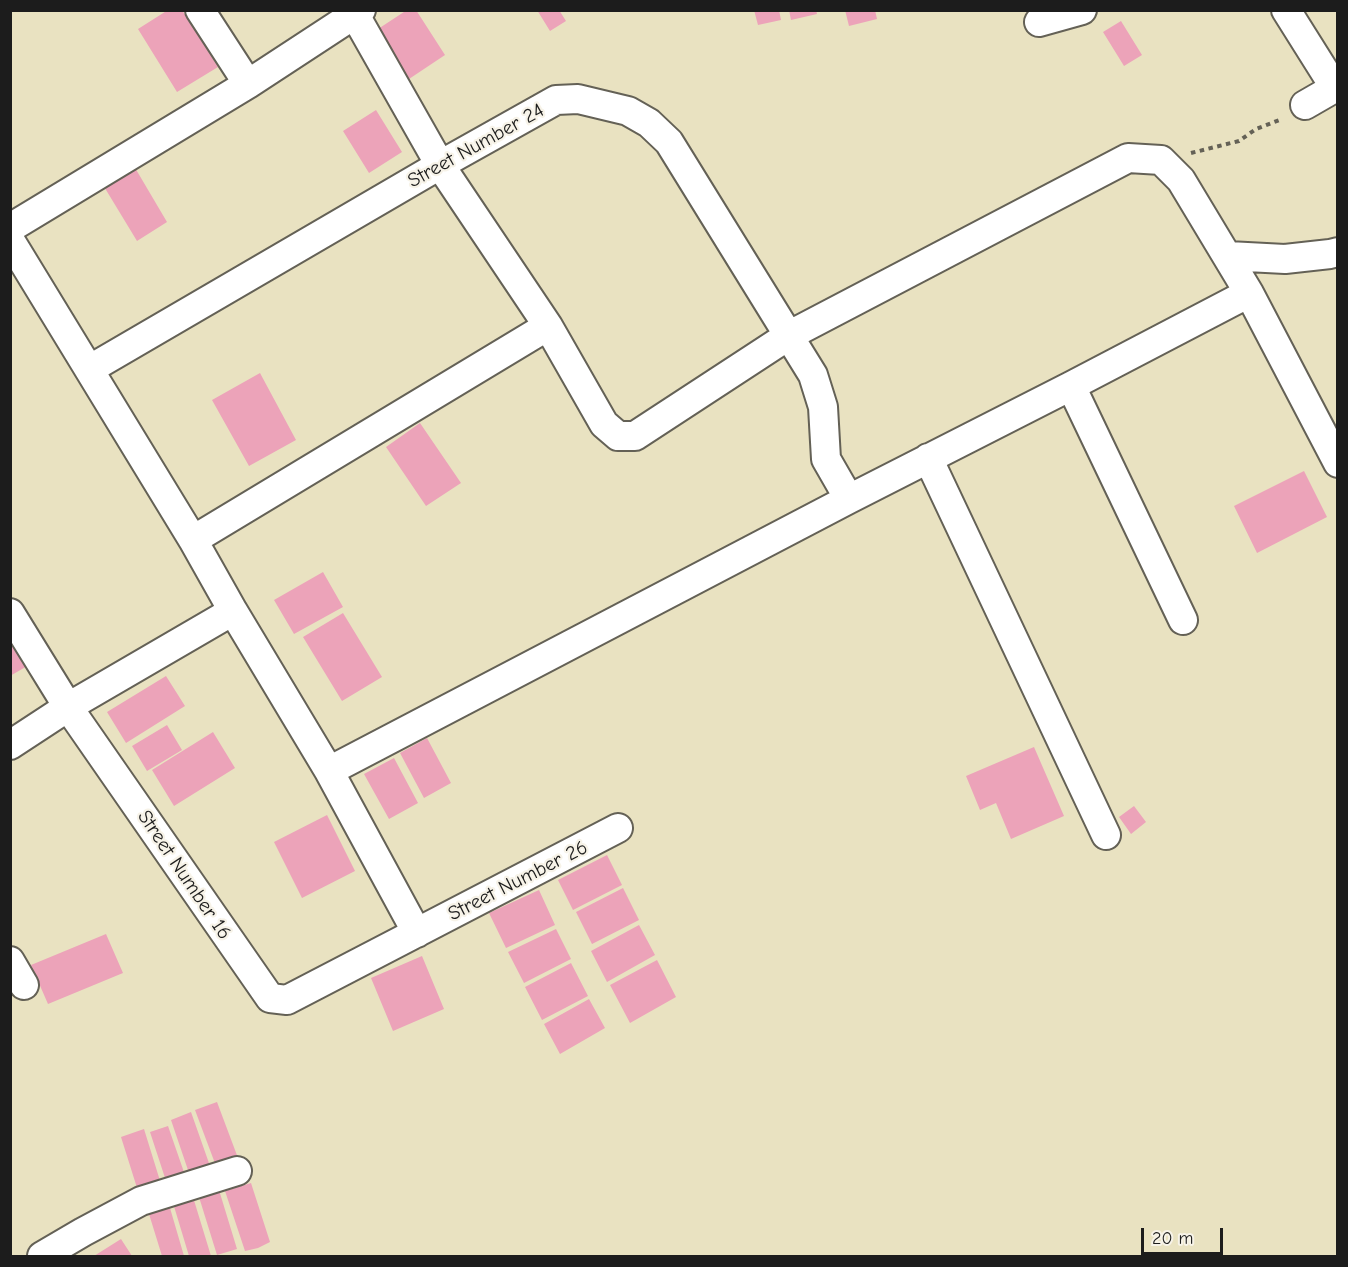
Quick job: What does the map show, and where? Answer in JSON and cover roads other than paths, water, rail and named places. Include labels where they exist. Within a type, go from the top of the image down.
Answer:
[{"type":"street","points":[[200,10],[248,84]]},
{"type":"street","points":[[1039,22],[1082,10]]},
{"type":"street","points":[[1286,10],[1336,87],[1305,105]]},
{"type":"street","points":[[10,228],[248,84],[358,13],[440,165],[548,326],[604,424],[618,436],[635,436],[788,336],[1128,158],[1161,160],[1181,180],[1249,293],[1338,463]]},
{"type":"street","name":"Street Number 24","points":[[90,369],[556,100],[578,99],[628,111],[649,123],[669,142],[813,375],[823,407],[826,459],[849,499]]},
{"type":"street","points":[[10,240],[193,540],[233,612],[329,771],[417,933]]},
{"type":"street","points":[[1228,256],[1285,259],[1338,252]]},
{"type":"street","points":[[329,771],[1249,293]]},
{"type":"street","points":[[193,540],[548,326]]},
{"type":"street","points":[[1071,386],[1183,620]]},
{"type":"street","points":[[928,458],[1106,835]]},
{"type":"street","points":[[10,745],[68,707],[233,612]]},
{"type":"street","name":"Street Number 16","points":[[10,613],[68,707],[270,998],[287,1000],[417,933]]},
{"type":"street","name":"Street Number 26","points":[[417,933],[618,828]]},
{"type":"street","points":[[42,1257],[141,1201],[237,1171]]}]
